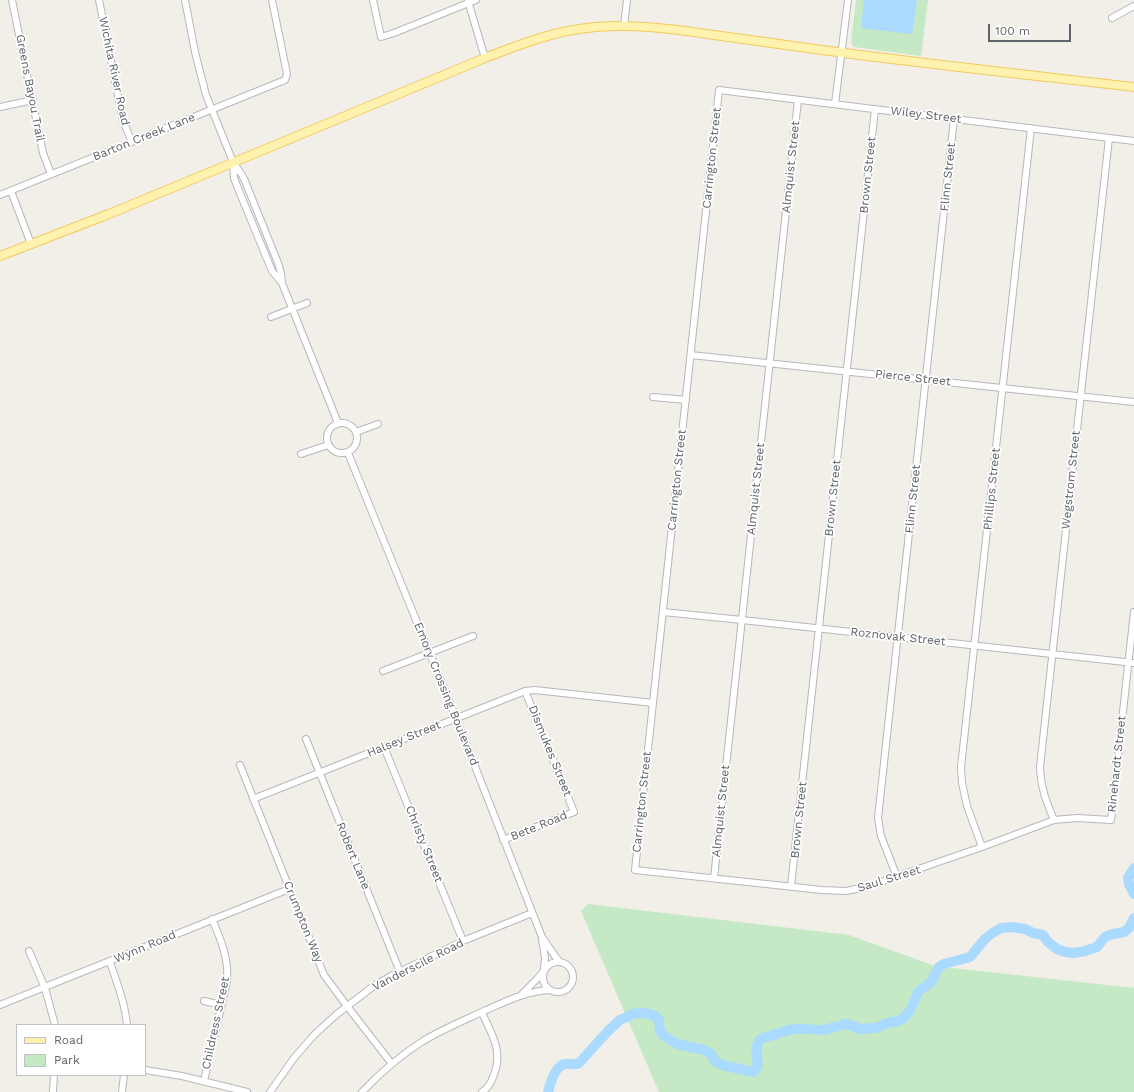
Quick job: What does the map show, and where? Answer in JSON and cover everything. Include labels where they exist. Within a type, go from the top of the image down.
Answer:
[{"type":"main road","points":[[0,256],[110,214],[485,58],[531,40],[573,30],[595,27],[653,27],[842,53],[1134,87]]},
{"type":"street","name":"Greens Bayou Trail","points":[[12,0],[44,154],[51,174]]},
{"type":"street","name":"Wichita River Road","points":[[99,0],[123,121],[132,142]]},
{"type":"street","points":[[185,0],[206,95],[233,162],[245,181],[278,263],[282,283],[338,424]]},
{"type":"street","name":"Barton Creek Lane","points":[[0,195],[285,80],[287,74],[272,0]]},
{"type":"street","points":[[372,0],[381,37],[476,0]]},
{"type":"street","points":[[624,26],[627,0]]},
{"type":"street","points":[[835,104],[848,0]]},
{"type":"street","points":[[468,2],[485,58]]},
{"type":"street","points":[[1112,18],[1134,6]]},
{"type":"street","name":"Wiley Street","points":[[719,90],[1134,141]]},
{"type":"street","name":"Carrington Street","points":[[635,870],[719,90]]},
{"type":"street","points":[[0,107],[33,100]]},
{"type":"street","name":"Almquist Street","points":[[714,878],[798,100]]},
{"type":"street","name":"Brown Street","points":[[791,886],[875,109]]},
{"type":"street","name":"Flinn Street","points":[[897,877],[882,836],[878,818],[954,119]]},
{"type":"street","name":"Phillips Street","points":[[982,847],[967,806],[962,783],[961,767],[1031,128]]},
{"type":"street","name":"Wegstrom Street","points":[[1054,820],[1046,801],[1041,782],[1040,767],[1109,138]]},
{"type":"street","points":[[233,162],[234,178],[237,186],[272,271],[282,283]]},
{"type":"street","points":[[11,191],[32,244]]},
{"type":"street","points":[[271,317],[307,303]]},
{"type":"street","name":"Pierce Street","points":[[691,356],[1003,387],[1134,402]]},
{"type":"street","points":[[653,397],[686,400]]},
{"type":"street","points":[[343,423],[348,424],[356,432],[356,446],[348,453],[338,453],[328,444],[328,434],[333,426],[343,423]]},
{"type":"street","points":[[356,432],[378,424]]},
{"type":"street","points":[[301,454],[328,444]]},
{"type":"street","name":"Emory Crossing Boulevard","points":[[348,453],[456,718],[542,937]]},
{"type":"street","name":"Roznovak Street","points":[[663,612],[1131,663]]},
{"type":"street","name":"Rinehardt Street","points":[[1111,820],[1131,663],[1134,612]]},
{"type":"street","points":[[383,671],[473,636]]},
{"type":"street","name":"Halsey Street","points":[[253,798],[526,691],[535,690],[653,703]]},
{"type":"street","name":"Dismukes Street","points":[[526,691],[574,812]]},
{"type":"street","name":"Robert Lane","points":[[306,740],[400,972]]},
{"type":"street","name":"Christy Street","points":[[384,747],[463,941]]},
{"type":"street","name":"Crumpton Way","points":[[240,766],[324,975],[392,1064]]},
{"type":"street","name":"Bete Road","points":[[503,840],[574,812]]},
{"type":"street","name":"Saul Street","points":[[635,870],[846,891],[866,888],[1054,820],[1078,818],[1111,820]]},
{"type":"street","name":"Wynn Road","points":[[0,1005],[289,889]]},
{"type":"street","name":"Vanderscile Road","points":[[270,1092],[294,1058],[314,1035],[337,1014],[375,985],[463,941],[532,913]]},
{"type":"street","name":"Childress Street","points":[[204,1081],[227,981],[227,964],[225,954],[212,919]]},
{"type":"street","points":[[542,937],[560,962]]},
{"type":"street","points":[[542,937],[544,958],[543,981],[545,986],[550,990]]},
{"type":"street","points":[[29,952],[45,988],[55,1024]]},
{"type":"street","points":[[110,962],[122,994],[127,1024]]},
{"type":"street","points":[[362,1092],[375,1078],[424,1040],[444,1029],[520,995],[541,990],[562,992],[568,989],[572,984],[572,972],[566,964],[560,962],[551,963],[537,980],[520,995]]},
{"type":"street","points":[[204,1001],[221,1005]]},
{"type":"street","points":[[482,1012],[495,1042],[498,1060],[497,1068],[492,1081],[482,1092]]},
{"type":"street","points":[[146,1070],[182,1076],[247,1092]]},
{"type":"street","points":[[53,1092],[54,1076]]},
{"type":"street","points":[[122,1092],[124,1076]]},
{"type":"green space","points":[[856,0],[928,0],[921,56],[854,47],[851,43]]},
{"type":"green space","points":[[588,904],[849,935],[935,966],[1134,988],[1134,1092],[659,1092],[581,911]]},
{"type":"water","points":[[864,0],[917,0],[912,34],[861,28]]},
{"type":"waterway","points":[[1134,868],[1128,878],[1134,894]]},
{"type":"waterway","points":[[840,1026],[845,1024],[860,1029],[876,1028],[904,1018],[911,1009],[918,992],[931,982],[939,967],[944,964],[970,957],[984,940],[1001,928],[1012,927],[1025,929],[1033,933],[1043,935],[1048,942],[1057,949],[1074,953],[1097,947],[1105,937],[1124,932],[1129,928],[1134,918]]},
{"type":"waterway","points":[[548,1092],[554,1076],[561,1065],[578,1064],[609,1030],[620,1020],[633,1014],[642,1013],[655,1016],[659,1020],[660,1031],[663,1035],[677,1044],[704,1050],[711,1054],[715,1061],[722,1065],[753,1072],[757,1067],[756,1049],[762,1038],[794,1029],[822,1030],[834,1027]]}]
